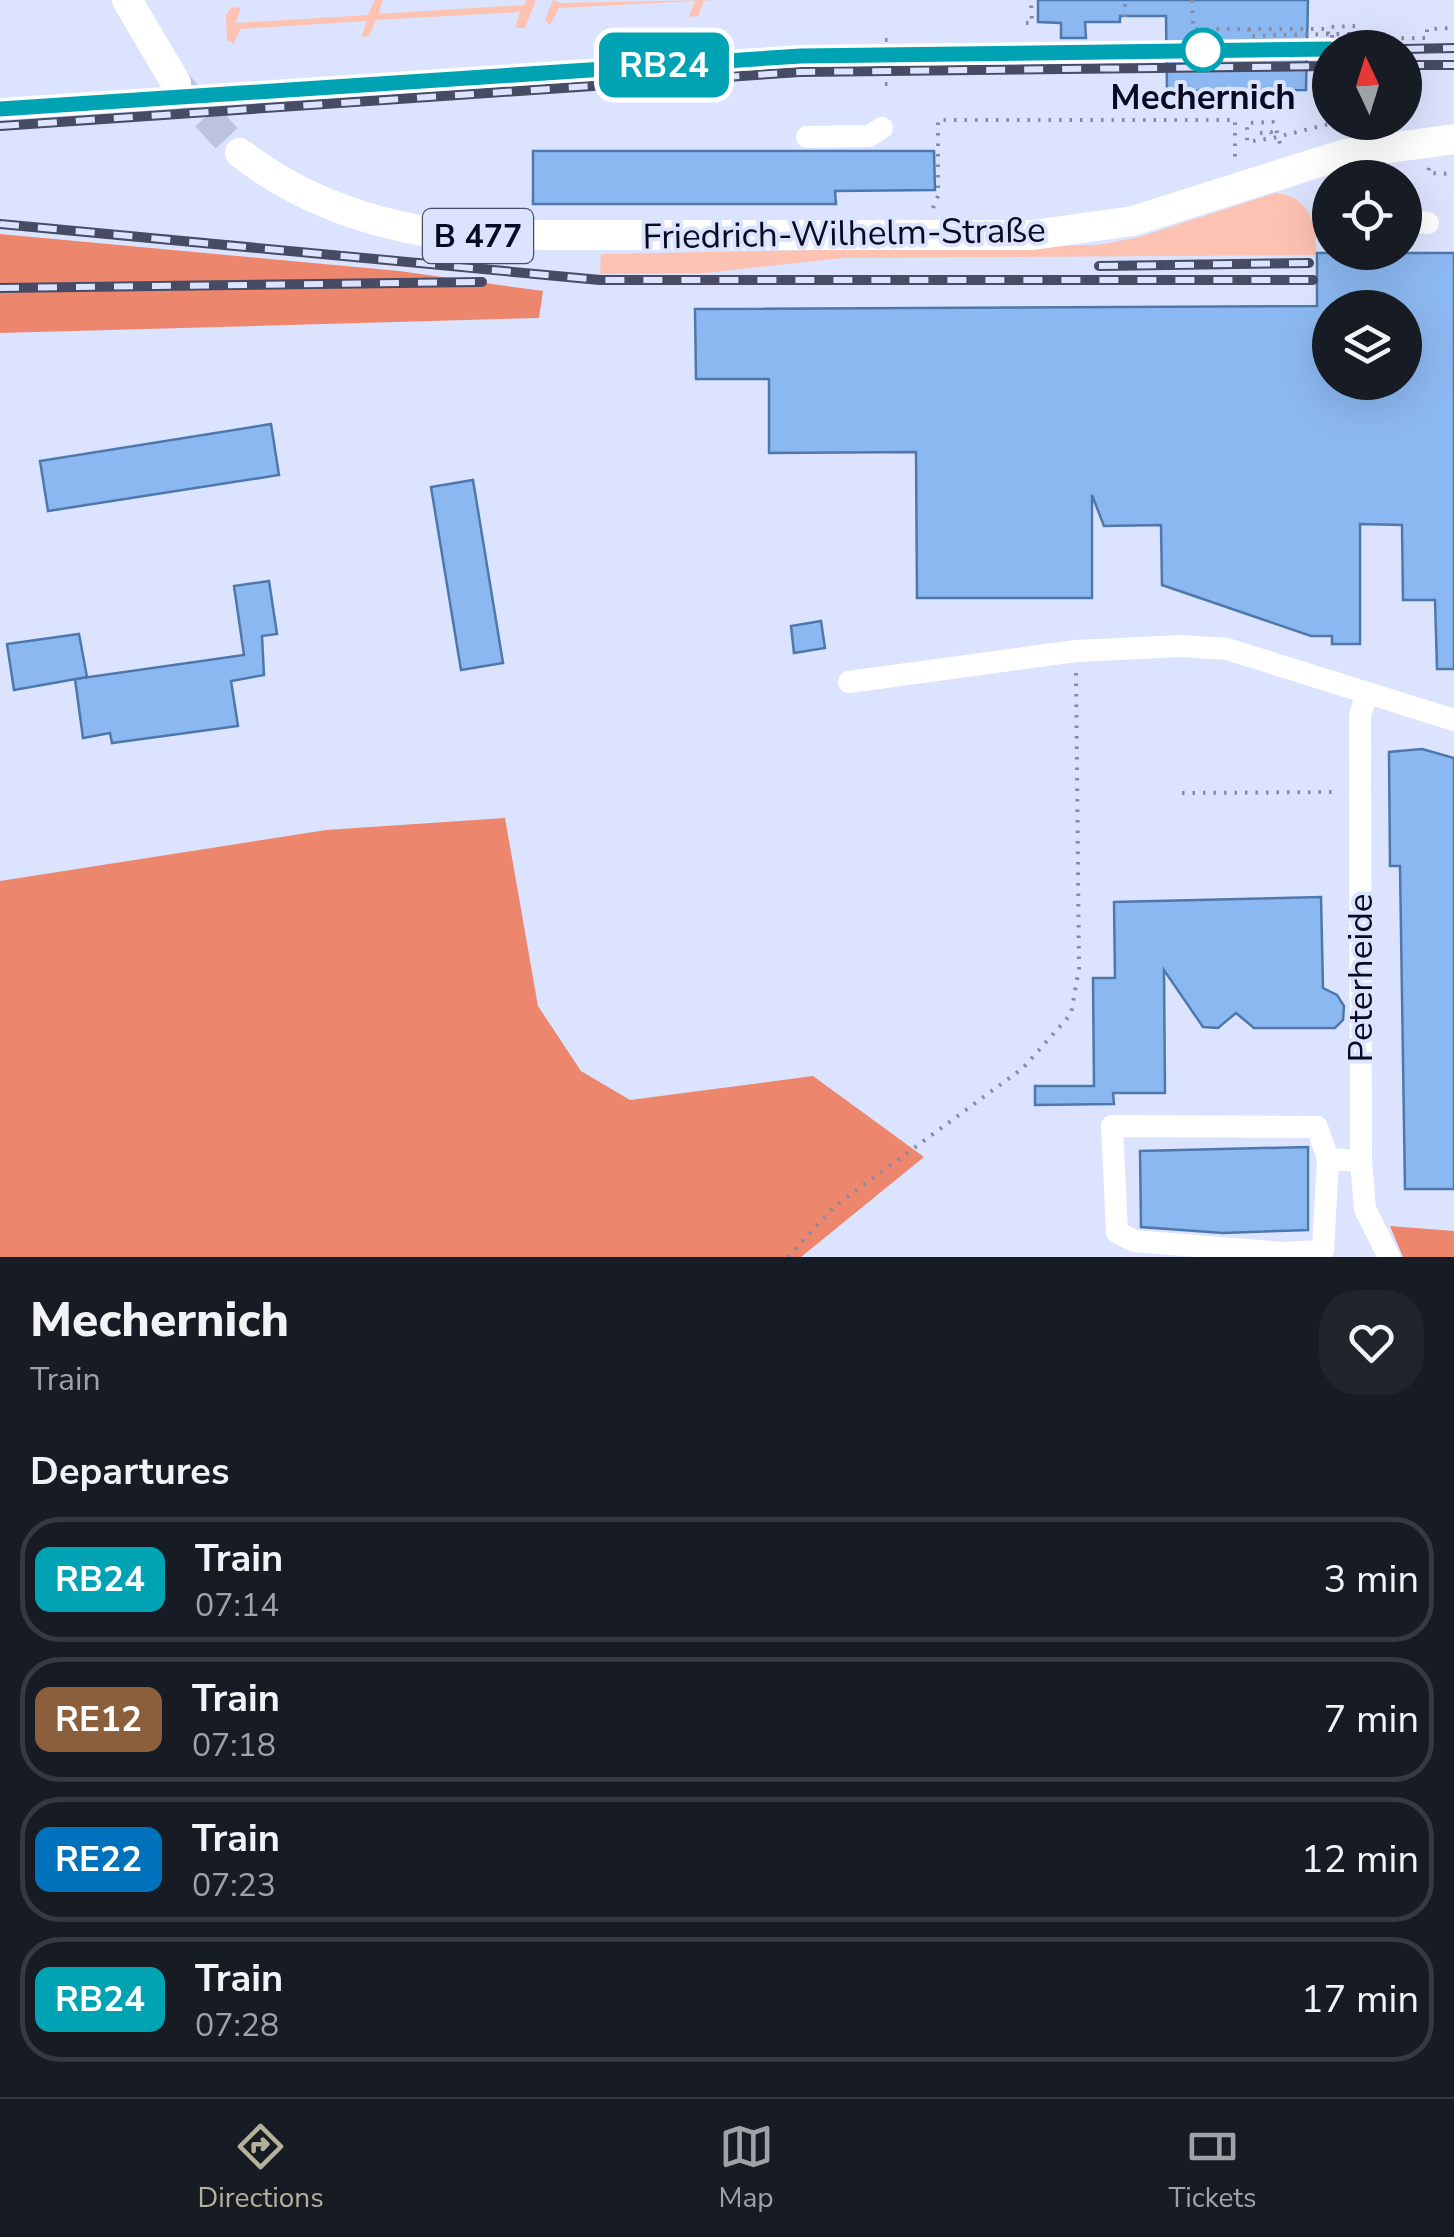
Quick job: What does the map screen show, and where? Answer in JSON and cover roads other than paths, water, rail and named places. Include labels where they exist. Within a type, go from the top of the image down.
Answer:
[{"type":"main road","points":[[127,0],[176,84]]},
{"type":"main road","points":[[146,0],[146,36]]},
{"type":"main road","name":"Friedrich-Wilhelm-Straße","points":[[1390,160],[1447,152]]},
{"type":"main road","name":"Friedrich-Wilhelm-Straße","points":[[240,153],[293,188],[388,226],[521,238],[1032,234],[1132,220],[1312,175]]},
{"type":"street","points":[[807,137],[869,136],[882,128]]},
{"type":"street","points":[[849,682],[1076,652],[1164,645],[1228,649],[1454,720]]},
{"type":"street","name":"Peterheide","points":[[1366,694],[1360,715],[1361,1162],[1365,1208],[1387,1256]]},
{"type":"street","points":[[1112,1126],[1317,1127],[1328,1159],[1323,1250],[1284,1253],[1134,1242],[1117,1232],[1112,1126]]},
{"type":"street","points":[[1328,1159],[1361,1162]]},
{"type":"tunnel","points":[[176,83],[240,153]]},
{"type":"railway","points":[[1422,49],[1454,48]]},
{"type":"railway","points":[[0,109],[801,56],[1312,49]]},
{"type":"railway","points":[[1422,65],[1454,65]]},
{"type":"railway","points":[[0,126],[800,72],[1312,66]]},
{"type":"railway","points":[[0,224],[600,280],[1313,280]]},
{"type":"railway","points":[[1099,266],[1309,263]]},
{"type":"railway","points":[[0,288],[482,282]]},
{"type":"train","name":"RB24","points":[[0,109],[801,56],[1312,49]]},
{"type":"place","name":"Mechernich","points":[[1203,50]]}]
